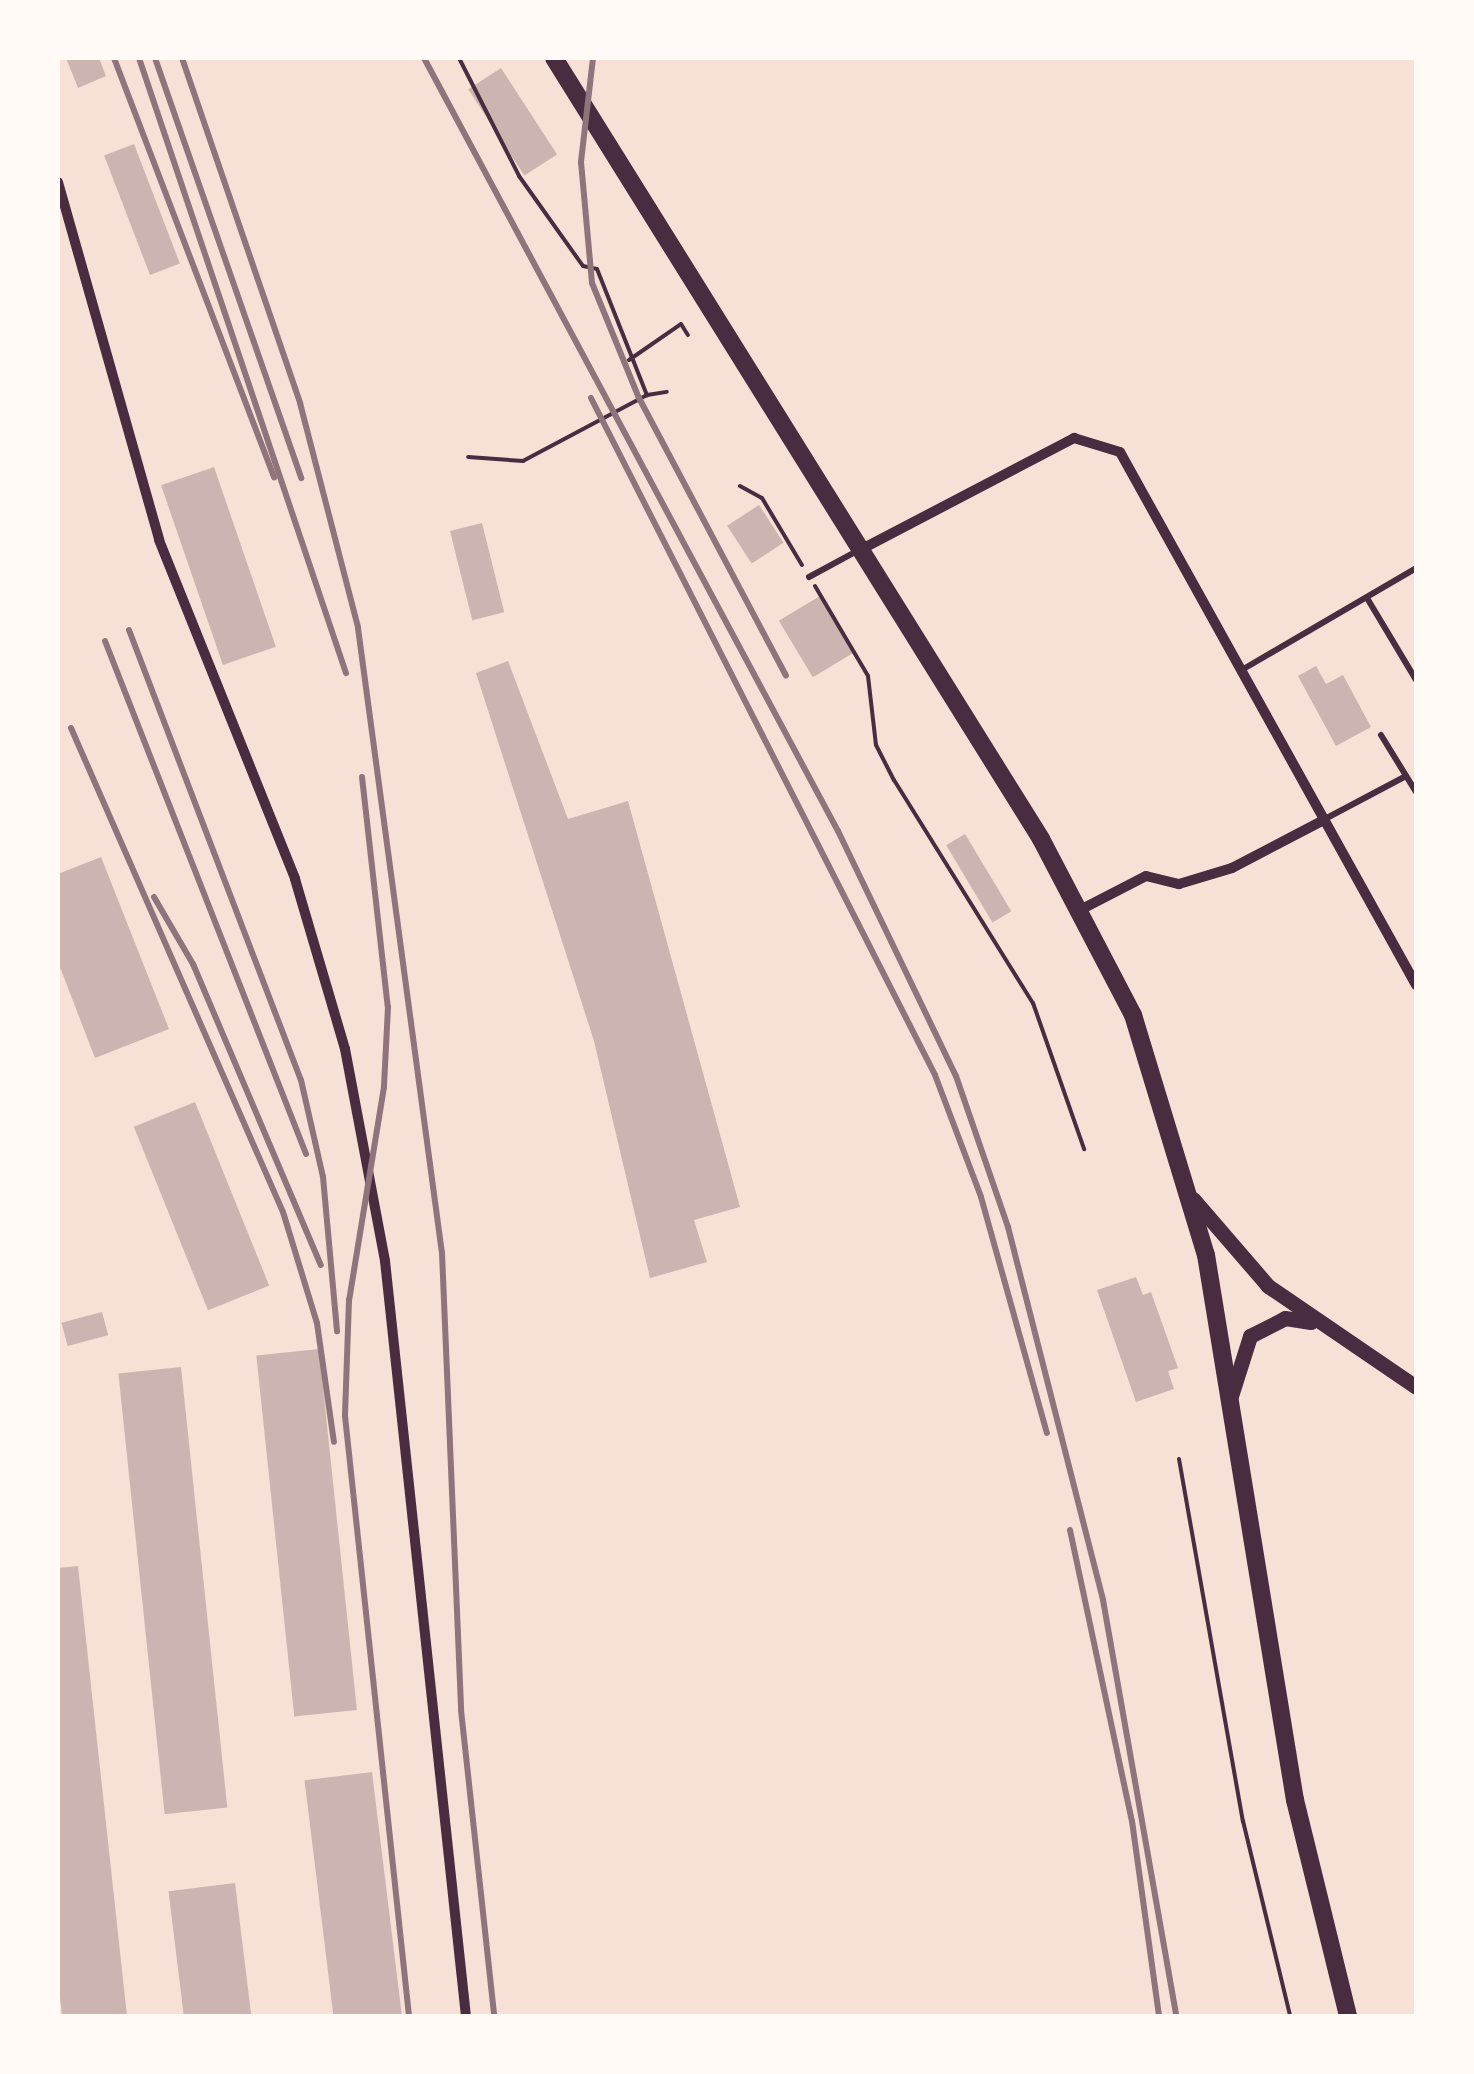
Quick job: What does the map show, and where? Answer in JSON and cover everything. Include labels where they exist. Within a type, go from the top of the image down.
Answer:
[{"type":"main road","points":[[554,58],[1082,909],[1133,1016],[1193,1199],[1230,1396],[1296,1800],[1348,2016]]},
{"type":"street","points":[[58,182],[158,540],[295,879],[345,1049],[385,1261],[466,2016]]},
{"type":"street","points":[[860,550],[1074,438],[1098,439],[1120,452],[1416,985]]},
{"type":"street","points":[[1082,909],[1146,876],[1180,884],[1232,868],[1322,820]]},
{"type":"street","points":[[1193,1199],[1268,1286],[1416,1387]]},
{"type":"street","points":[[1230,1396],[1240,1352],[1267,1323],[1326,1327]]},
{"type":"lane","points":[[809,577],[860,550]]},
{"type":"lane","points":[[1240,670],[1416,568]]},
{"type":"lane","points":[[1366,598],[1416,680]]},
{"type":"lane","points":[[1381,735],[1416,792]]},
{"type":"lane","points":[[1322,820],[1406,776]]},
{"type":"path","points":[[459,58],[518,176],[583,266],[597,269],[628,360],[647,395]]},
{"type":"path","points":[[628,360],[681,324],[688,335]]},
{"type":"path","points":[[468,457],[522,461],[647,395],[667,392]]},
{"type":"path","points":[[740,486],[762,498],[868,676],[876,745],[1033,1002],[1084,1149]]},
{"type":"path","points":[[1179,1459],[1240,1803],[1290,2016]]},
{"type":"building","points":[[66,58],[99,58],[106,76],[78,88]]},
{"type":"building","points":[[501,68],[557,154],[524,176],[468,89]]},
{"type":"building","points":[[134,144],[180,263],[150,275],[104,155]]},
{"type":"building","points":[[214,467],[276,647],[223,665],[161,485]]},
{"type":"building","points":[[759,505],[784,543],[752,563],[727,526]]},
{"type":"building","points":[[482,523],[504,612],[472,620],[450,531]]},
{"type":"building","points":[[820,596],[854,653],[813,677],[779,621]]},
{"type":"building","points":[[508,661],[568,819],[628,801],[740,1207],[694,1220],[707,1262],[650,1278],[594,1041],[476,673]]},
{"type":"building","points":[[1316,666],[1326,684],[1343,675],[1371,727],[1336,746],[1298,676]]},
{"type":"building","points":[[965,834],[1011,911],[992,922],[946,845]]},
{"type":"building","points":[[101,857],[169,1029],[95,1058],[58,962],[58,874]]},
{"type":"building","points":[[195,1102],[269,1286],[208,1310],[134,1127]]},
{"type":"building","points":[[1136,1277],[1143,1295],[1151,1292],[1178,1368],[1168,1371],[1174,1389],[1136,1402],[1097,1290]]},
{"type":"building","points":[[102,1312],[108,1335],[68,1346],[61,1323]]},
{"type":"building","points":[[319,1349],[357,1710],[294,1717],[256,1356]]},
{"type":"building","points":[[181,1367],[227,1808],[165,1814],[118,1374]]},
{"type":"building","points":[[78,1566],[127,2016],[62,2016],[58,1978],[58,1568]]},
{"type":"building","points":[[372,1772],[402,2016],[333,2016],[305,1780]]},
{"type":"building","points":[[235,1883],[251,2016],[184,2016],[168,1891]]},
{"type":"railway","points":[[114,58],[274,478]]},
{"type":"railway","points":[[139,58],[346,673]]},
{"type":"railway","points":[[155,58],[301,478]]},
{"type":"railway","points":[[182,58],[300,403],[358,628],[442,1253],[461,1710],[494,2016]]},
{"type":"railway","points":[[424,58],[838,831],[956,1076],[1008,1227],[1103,1600],[1176,2016]]},
{"type":"railway","points":[[593,58],[581,162],[592,283],[639,398],[786,676]]},
{"type":"railway","points":[[591,398],[935,1075],[981,1197],[1047,1433]]},
{"type":"railway","points":[[129,630],[301,1080],[323,1177],[337,1331]]},
{"type":"railway","points":[[105,641],[306,1154]]},
{"type":"railway","points":[[71,728],[283,1212],[317,1323],[334,1442]]},
{"type":"railway","points":[[362,777],[388,1007],[384,1087],[349,1300],[345,1416],[409,2016]]},
{"type":"railway","points":[[154,897],[193,964],[321,1265]]},
{"type":"railway","points":[[1070,1530],[1132,1821],[1159,2016]]}]
